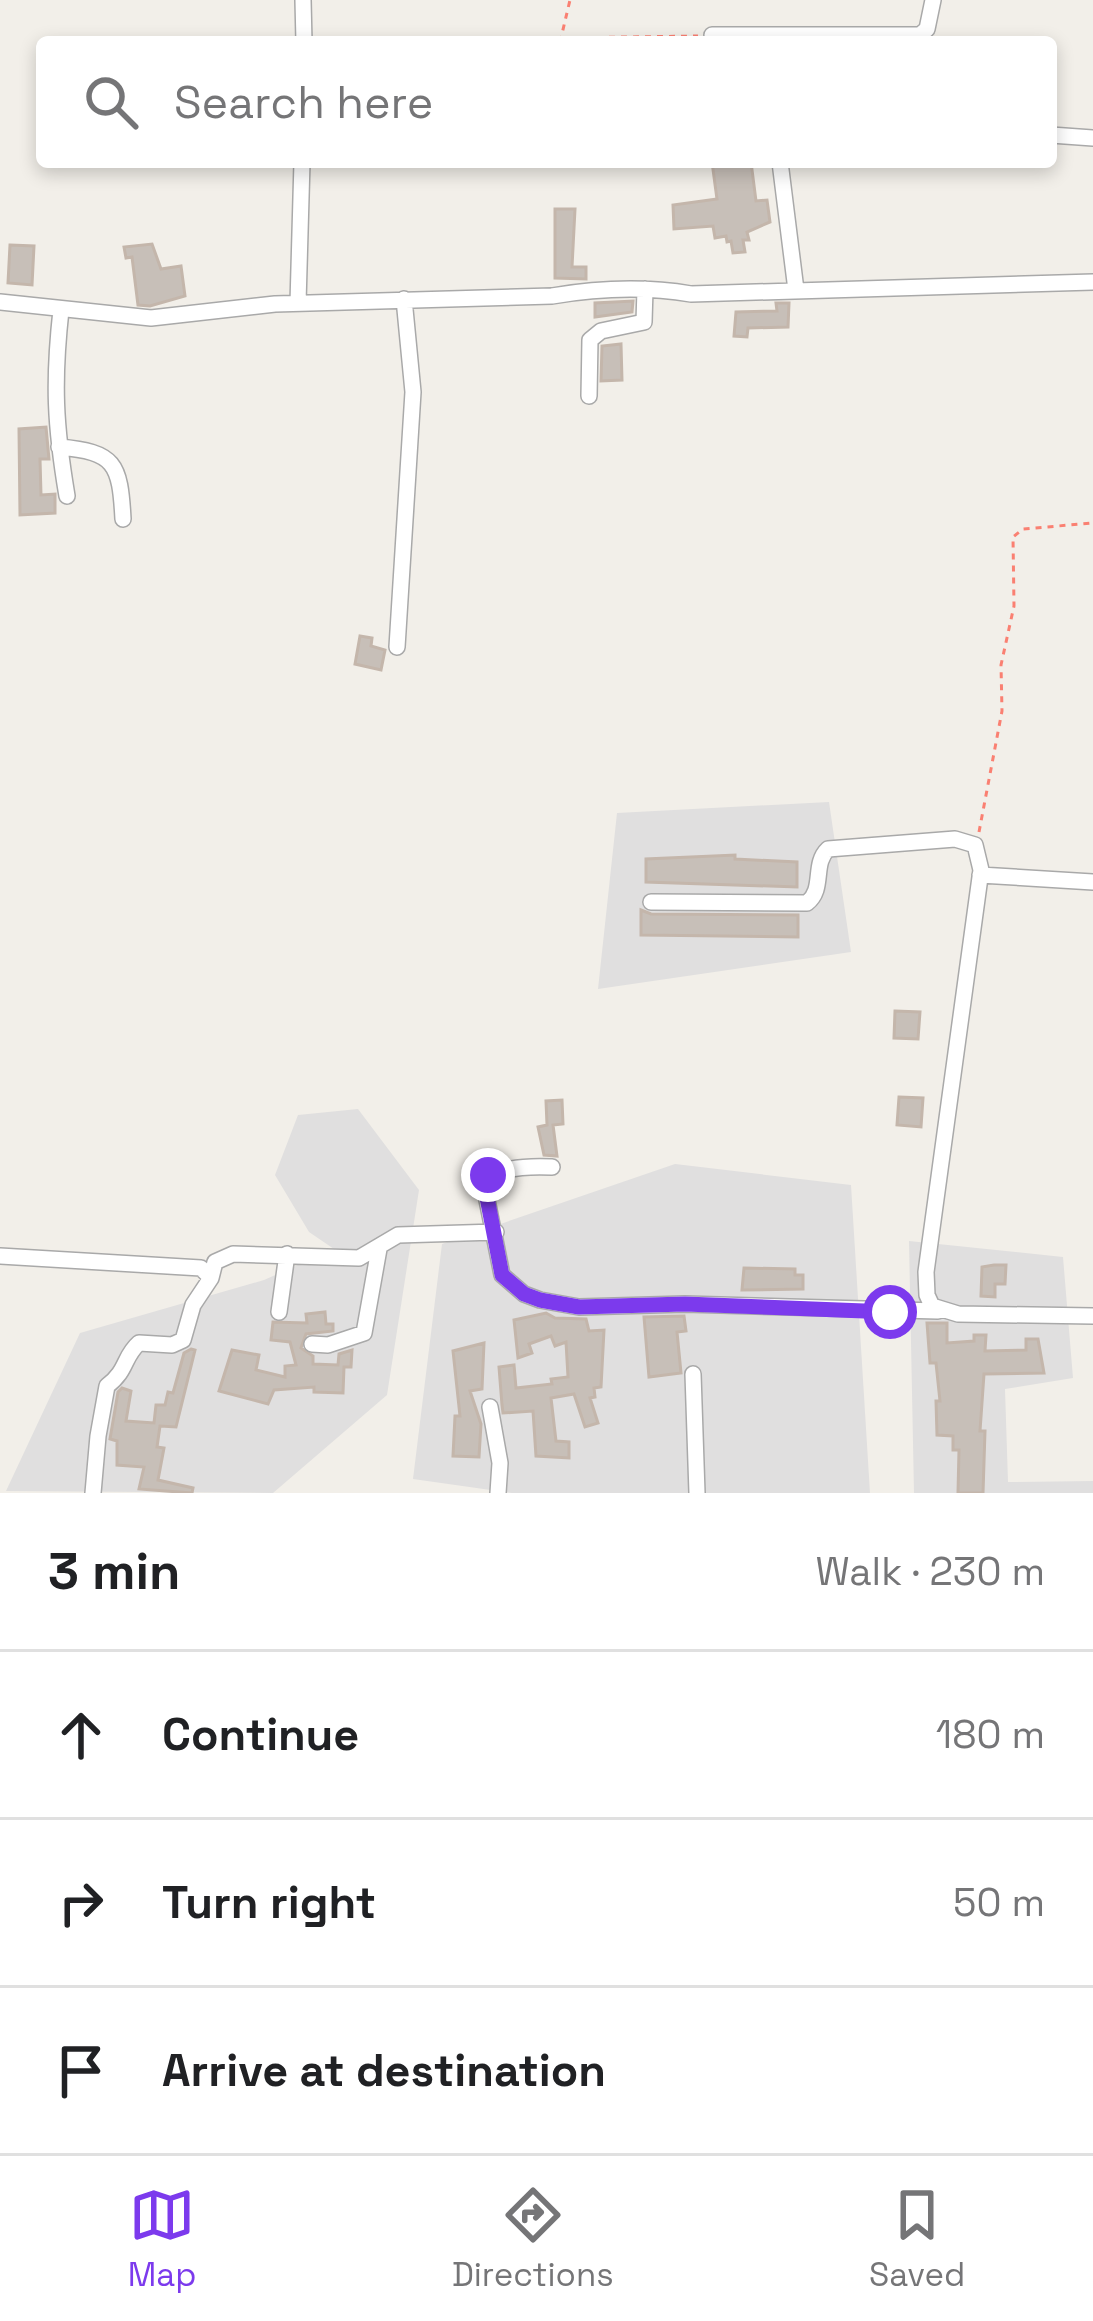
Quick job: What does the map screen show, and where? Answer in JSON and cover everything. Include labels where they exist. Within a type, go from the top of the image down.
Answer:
[{"type":"street","points":[[303,0],[304,36]]},
{"type":"street","points":[[872,36],[920,35],[927,28],[933,0]]},
{"type":"street","points":[[712,35],[733,36]]},
{"type":"street","points":[[1057,135],[1093,138]]},
{"type":"street","points":[[298,303],[302,168]]},
{"type":"street","points":[[781,168],[796,290]]},
{"type":"street","points":[[0,302],[151,318],[298,303],[552,296],[596,288],[691,294],[1093,282]]},
{"type":"street","points":[[589,396],[590,340],[604,329],[644,322],[645,289]]},
{"type":"street","points":[[397,647],[413,392],[404,299]]},
{"type":"street","points":[[61,310],[53,381],[67,496]]},
{"type":"street","points":[[59,447],[98,451],[113,464],[122,492],[123,519]]},
{"type":"street","points":[[651,902],[807,903],[816,894],[820,859],[828,849],[955,839],[975,845],[980,875],[926,1272],[932,1306],[947,1310]]},
{"type":"street","points":[[980,875],[1093,882]]},
{"type":"street","points":[[552,1168],[529,1166],[485,1176],[505,1279],[524,1294],[560,1305],[1093,1316]]},
{"type":"street","points":[[93,1493],[107,1386],[124,1373],[139,1343],[172,1345],[183,1340],[193,1305],[211,1278],[215,1262],[228,1256],[287,1254],[359,1258],[398,1235],[496,1232]]},
{"type":"street","points":[[312,1344],[328,1345],[364,1333],[380,1249]]},
{"type":"street","points":[[280,1312],[287,1254]]},
{"type":"street","points":[[0,1256],[201,1268],[211,1278]]},
{"type":"street","points":[[693,1375],[697,1493]]},
{"type":"street","points":[[490,1406],[500,1463],[499,1493]]},
{"type":"path","points":[[561,36],[570,0]]},
{"type":"path","points":[[662,36],[712,35]]},
{"type":"path","points":[[975,845],[1002,711],[1001,665],[1014,606],[1012,537],[1023,529],[1093,523]]},
{"type":"shaded area","points":[[829,802],[851,952],[598,989],[617,813]]},
{"type":"shaded area","points":[[358,1109],[419,1190],[387,1395],[273,1493],[6,1491],[80,1333],[264,1280],[334,1249],[309,1232],[275,1175],[298,1115]]},
{"type":"shaded area","points":[[675,1164],[851,1185],[870,1493],[512,1493],[413,1479],[442,1244]]},
{"type":"shaded area","points":[[909,1241],[1063,1257],[1073,1378],[1005,1389],[1008,1482],[1093,1481],[1093,1493],[914,1493]]},
{"type":"building","points":[[713,168],[752,168],[756,201],[767,200],[770,222],[747,232],[745,252],[733,253],[726,236],[715,238],[713,226],[674,229],[673,205],[717,199]]},
{"type":"building","points":[[555,209],[575,209],[572,267],[586,267],[586,279],[555,278]]},
{"type":"building","points":[[152,244],[161,269],[181,266],[185,296],[138,305],[132,257],[126,258],[124,247]]},
{"type":"building","points":[[10,245],[34,246],[32,285],[8,283]]},
{"type":"building","points":[[633,301],[632,312],[595,317],[595,303]]},
{"type":"building","points":[[776,303],[789,303],[788,327],[748,328],[747,337],[734,336],[736,312],[777,311]]},
{"type":"building","points":[[621,344],[622,380],[601,381],[602,346]]},
{"type":"building","points":[[46,427],[49,459],[40,459],[41,495],[55,494],[55,513],[20,515],[19,429]]},
{"type":"building","points":[[360,636],[372,638],[371,646],[385,650],[381,670],[355,664]]},
{"type":"building","points":[[735,855],[735,859],[797,862],[797,887],[646,882],[646,859]]},
{"type":"building","points":[[641,910],[651,914],[798,915],[798,937],[641,935]]},
{"type":"building","points":[[895,1011],[920,1012],[918,1039],[894,1038]]},
{"type":"building","points":[[899,1097],[923,1098],[921,1127],[897,1125]]},
{"type":"building","points":[[562,1100],[563,1124],[553,1125],[557,1156],[544,1155],[538,1127],[547,1125],[546,1101]]},
{"type":"building","points":[[1006,1265],[1005,1284],[995,1284],[995,1297],[981,1296],[982,1267]]},
{"type":"building","points":[[744,1268],[795,1269],[795,1275],[803,1275],[803,1289],[742,1290]]},
{"type":"building","points":[[325,1312],[326,1324],[333,1324],[333,1331],[306,1334],[301,1348],[313,1356],[313,1364],[338,1365],[339,1354],[352,1350],[351,1367],[344,1367],[343,1393],[314,1392],[314,1387],[274,1390],[268,1404],[219,1391],[232,1350],[259,1355],[256,1370],[285,1377],[285,1366],[296,1365],[290,1342],[271,1340],[273,1322],[307,1323],[306,1314]]},
{"type":"building","points":[[546,1313],[555,1318],[586,1319],[589,1331],[604,1330],[601,1387],[594,1388],[595,1397],[590,1398],[598,1423],[585,1427],[574,1394],[551,1398],[556,1441],[569,1442],[569,1458],[536,1456],[533,1411],[503,1413],[499,1367],[514,1365],[516,1388],[568,1377],[566,1342],[555,1346],[551,1336],[529,1344],[532,1353],[518,1358],[514,1320]]},
{"type":"building","points":[[684,1316],[686,1331],[677,1332],[681,1373],[649,1377],[644,1317]]},
{"type":"building","points":[[927,1323],[947,1323],[947,1343],[986,1335],[985,1351],[1026,1350],[1026,1339],[1038,1339],[1044,1373],[984,1374],[983,1493],[958,1493],[959,1450],[953,1450],[953,1436],[937,1435],[936,1401],[940,1401],[936,1363],[930,1363]]},
{"type":"building","points":[[484,1343],[482,1389],[470,1391],[481,1424],[479,1457],[453,1456],[455,1416],[460,1416],[453,1351]]},
{"type":"building","points":[[195,1350],[176,1427],[160,1426],[157,1447],[164,1448],[158,1480],[193,1488],[192,1493],[139,1489],[144,1467],[117,1465],[117,1441],[110,1439],[118,1392],[122,1388],[131,1391],[126,1421],[154,1423],[156,1405],[165,1405],[168,1392],[173,1393],[184,1353]]},
{"type":"route","points":[[488,1175],[484,1182],[502,1275],[524,1294],[540,1300],[579,1307],[685,1304],[890,1312]]}]
